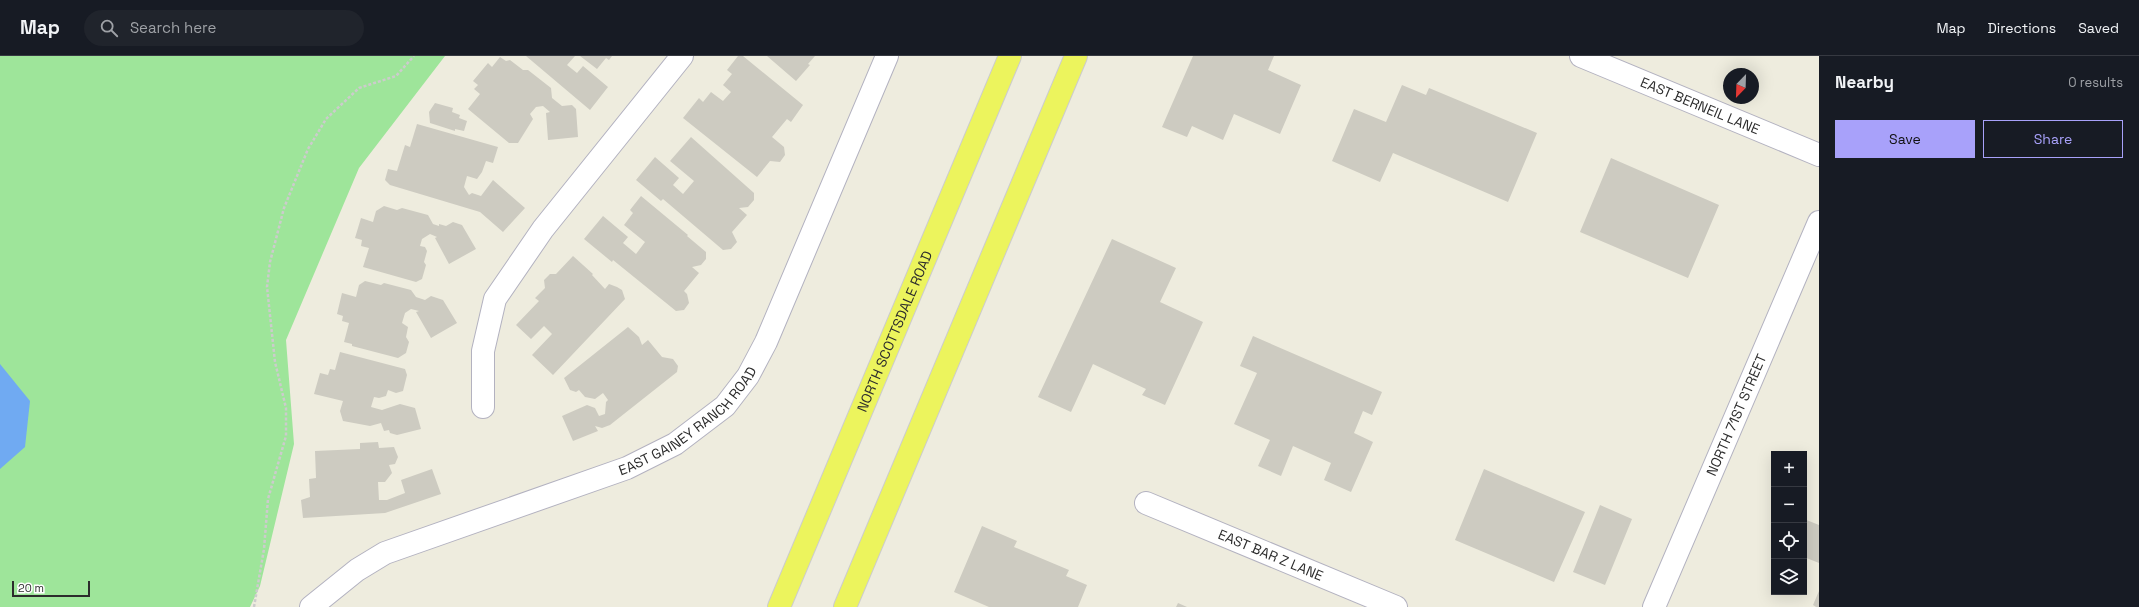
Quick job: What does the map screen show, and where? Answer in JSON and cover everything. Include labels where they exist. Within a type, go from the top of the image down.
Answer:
[{"type":"main road","name":"NORTH SCOTTSDALE ROAD","points":[[780,607],[1010,56]]},
{"type":"main road","points":[[845,607],[1076,56]]},
{"type":"street","points":[[483,407],[484,350],[495,299],[543,229],[682,56]]},
{"type":"street","name":"EAST GAINEY RANCH ROAD","points":[[311,607],[357,570],[385,553],[627,468],[674,444],[725,406],[748,376],[766,342],[887,56]]},
{"type":"street","name":"EAST BERNEIL LANE","points":[[1581,56],[1819,155]]},
{"type":"street","name":"NORTH 71ST STREET","points":[[1654,607],[1819,222]]},
{"type":"street","name":"EAST BAR Z LANE","points":[[1146,503],[1396,607]]},
{"type":"path","points":[[254,607],[264,549],[268,499],[286,436],[286,408],[275,362],[267,287],[270,262],[284,208],[308,149],[326,119],[359,88],[396,76],[414,56]]},
{"type":"green space","points":[[0,56],[445,56],[359,168],[286,340],[294,444],[260,586],[250,607],[0,607]]},
{"type":"water","points":[[0,364],[30,401],[25,447],[0,469]]},
{"type":"building","points":[[526,56],[575,56],[567,65],[577,73],[583,66],[608,87],[590,110]]},
{"type":"building","points":[[580,56],[612,56],[609,60],[606,58],[597,69]]},
{"type":"building","points":[[738,56],[743,56],[803,105],[791,122],[787,119],[772,137],[784,147],[785,155],[780,162],[770,161],[757,177],[683,118],[699,98],[703,102],[711,92],[723,101],[731,92],[723,85],[732,74],[727,70]]},
{"type":"building","points":[[767,56],[815,56],[808,64],[810,65],[796,81]]},
{"type":"building","points":[[1193,56],[1274,56],[1268,70],[1301,85],[1280,134],[1234,114],[1223,140],[1192,126],[1187,137],[1162,127]]},
{"type":"building","points":[[500,57],[506,61],[510,60],[523,70],[528,70],[551,88],[552,98],[562,106],[572,105],[576,109],[578,137],[548,140],[546,113],[550,112],[543,106],[536,107],[530,114],[533,119],[518,143],[509,143],[468,109],[480,94],[474,89],[478,85],[473,81],[488,63],[492,67]]},
{"type":"building","points":[[1402,85],[1426,95],[1429,88],[1537,133],[1508,202],[1393,153],[1380,182],[1332,161],[1354,109],[1386,122]]},
{"type":"building","points":[[435,103],[453,108],[452,112],[460,115],[459,118],[467,121],[464,131],[455,129],[455,131],[430,123],[429,112]]},
{"type":"building","points":[[417,124],[498,147],[493,163],[486,161],[482,172],[477,179],[467,176],[464,187],[469,195],[472,193],[481,196],[493,180],[525,208],[503,232],[480,212],[390,185],[385,180],[388,169],[397,171],[405,145],[410,147]]},
{"type":"building","points":[[691,137],[754,193],[754,200],[748,207],[739,208],[747,215],[732,232],[737,242],[731,249],[723,250],[663,199],[661,201],[636,180],[655,157],[679,178],[673,185],[683,194],[694,181],[670,161]]},
{"type":"building","points":[[1611,158],[1719,205],[1688,278],[1580,232]]},
{"type":"building","points":[[641,196],[706,252],[706,259],[701,265],[692,267],[699,273],[684,291],[687,294],[689,303],[684,310],[676,311],[613,260],[612,262],[584,239],[603,216],[628,237],[623,243],[636,254],[645,242],[624,225],[633,213],[630,210]]},
{"type":"building","points":[[384,206],[397,210],[402,208],[428,215],[433,224],[439,226],[439,224],[446,226],[453,222],[462,225],[476,249],[449,264],[435,238],[437,237],[430,234],[422,239],[420,246],[425,247],[427,251],[424,262],[426,265],[422,279],[416,282],[363,267],[369,248],[361,246],[362,240],[355,238],[361,218],[373,222],[376,211]]},
{"type":"building","points":[[1112,239],[1176,268],[1160,302],[1203,322],[1165,405],[1142,395],[1146,389],[1093,364],[1071,412],[1038,397]]},
{"type":"building","points":[[573,256],[593,274],[592,275],[605,289],[609,284],[617,287],[622,290],[625,299],[553,375],[532,355],[552,334],[544,326],[531,339],[516,325],[539,301],[535,298],[545,288],[544,280],[550,274],[556,274]]},
{"type":"building","points":[[365,281],[381,285],[384,283],[411,290],[416,297],[425,300],[431,296],[443,300],[457,323],[431,338],[416,312],[419,311],[411,309],[405,313],[402,323],[408,327],[406,337],[409,342],[406,353],[398,358],[352,346],[352,344],[344,342],[349,323],[342,321],[343,316],[337,314],[342,293],[356,297],[359,285]]},
{"type":"building","points":[[628,327],[639,337],[642,345],[648,340],[662,357],[673,359],[678,366],[677,372],[610,425],[602,428],[595,426],[598,431],[573,441],[562,416],[587,405],[595,408],[599,416],[605,414],[606,402],[608,400],[603,393],[595,399],[585,397],[579,390],[576,392],[570,390],[564,378]]},
{"type":"building","points":[[1253,336],[1382,392],[1372,415],[1363,411],[1354,433],[1373,442],[1351,492],[1324,480],[1331,463],[1293,446],[1281,476],[1258,466],[1270,440],[1234,424],[1257,373],[1240,366]]},
{"type":"building","points":[[340,352],[405,369],[407,375],[403,391],[396,393],[388,390],[386,396],[379,398],[374,397],[371,407],[382,410],[400,404],[415,408],[421,429],[397,435],[390,433],[389,430],[384,431],[381,423],[370,426],[343,421],[340,411],[343,401],[314,394],[320,373],[328,375],[330,369],[335,370]]},
{"type":"building","points":[[378,442],[379,448],[394,447],[398,457],[395,464],[389,465],[392,473],[385,482],[378,482],[379,500],[387,500],[405,493],[401,480],[432,469],[441,494],[385,513],[303,518],[301,500],[310,497],[309,479],[316,478],[315,451],[360,449],[360,443]]},
{"type":"building","points":[[1484,469],[1585,512],[1554,582],[1455,540]]},
{"type":"building","points":[[1600,505],[1632,519],[1605,585],[1573,572]]},
{"type":"building","points":[[1807,520],[1819,525],[1819,563],[1807,558]]},
{"type":"building","points":[[982,526],[1017,541],[1014,547],[1069,570],[1066,576],[1087,585],[1078,607],[989,607],[954,592]]},
{"type":"building","points":[[1819,591],[1819,607],[1816,607],[1813,605]]},
{"type":"building","points":[[1178,603],[1187,607],[1176,607]]}]
